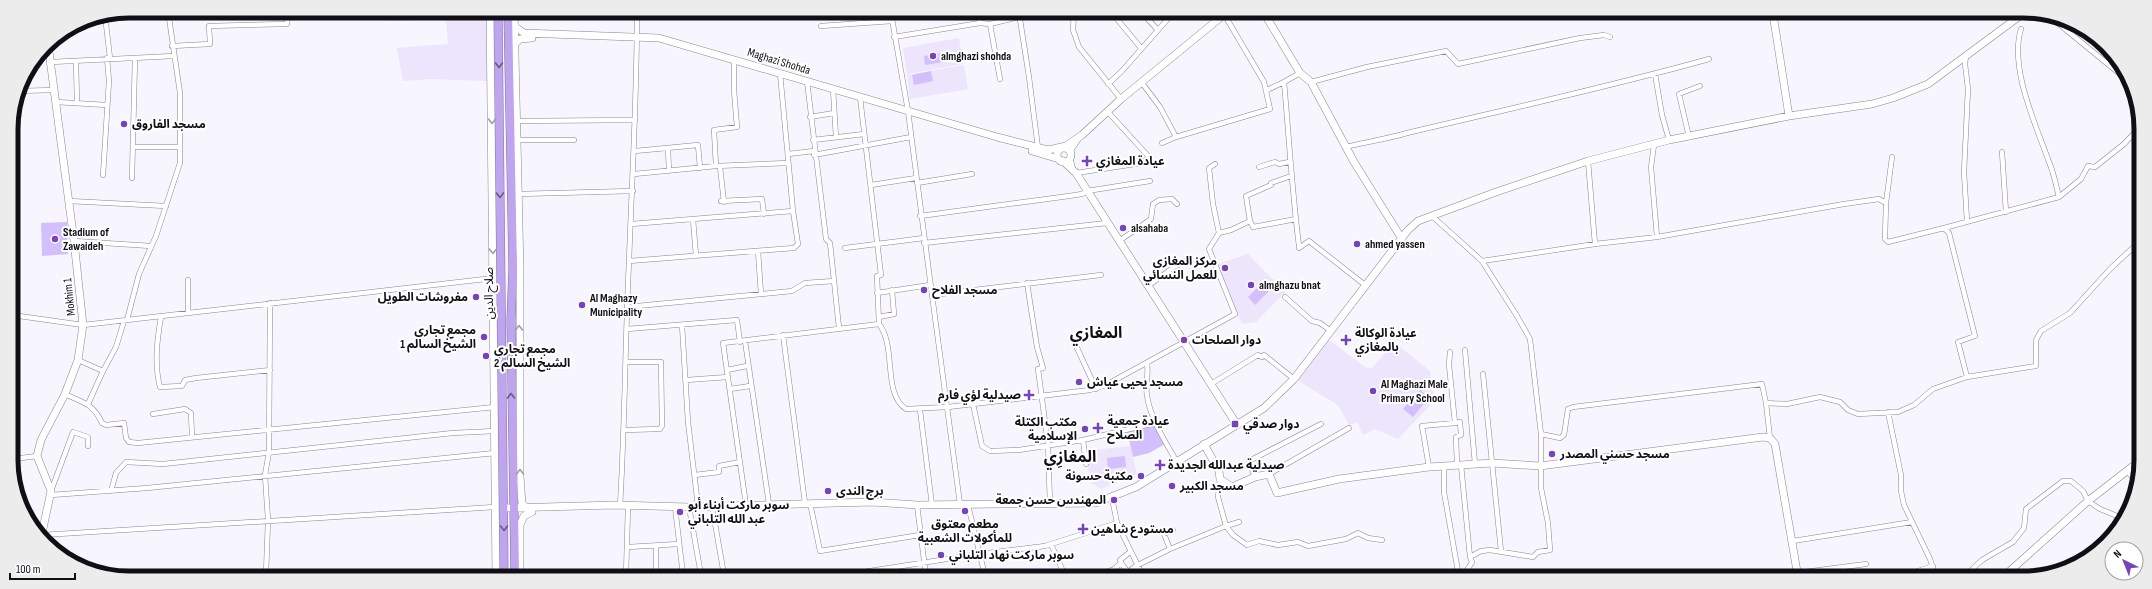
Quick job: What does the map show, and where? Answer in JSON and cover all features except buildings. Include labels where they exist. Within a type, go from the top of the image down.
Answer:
[{"type":"highway","name":"صلاح الدين","points":[[498,18],[498,95],[501,143],[500,325],[505,510],[504,571]]},
{"type":"highway","name":"صلاح الدين","points":[[509,18],[512,45],[515,571]]},
{"type":"highway","points":[[499,45],[504,43],[512,45]]},
{"type":"highway","points":[[501,143],[513,143]]},
{"type":"highway","points":[[492,220],[501,214]]},
{"type":"highway","points":[[495,374],[502,367]]},
{"type":"street","points":[[88,404],[116,346],[126,320],[139,274],[166,206],[180,163],[181,100],[169,18]]},
{"type":"street","points":[[172,46],[210,44],[209,26],[286,24],[287,18]]},
{"type":"street","points":[[490,18],[495,374],[494,507],[496,571]]},
{"type":"street","points":[[514,18],[512,45],[516,121],[513,143],[518,194],[520,476],[522,504],[529,510]]},
{"type":"street","points":[[620,507],[625,430],[627,307],[634,174],[637,18]]},
{"type":"street","points":[[892,18],[908,114],[920,216],[964,504],[984,571]]},
{"type":"street","points":[[979,18],[980,24]]},
{"type":"street","points":[[894,37],[980,24],[990,24],[1009,18]]},
{"type":"street","points":[[1019,18],[1029,77],[1034,149]]},
{"type":"street","points":[[1074,18],[1073,30],[1079,47],[1121,99]]},
{"type":"street","points":[[1116,18],[1141,48]]},
{"type":"street","points":[[1147,18],[1157,29]]},
{"type":"street","points":[[1108,84],[1122,71],[1168,18]]},
{"type":"street","points":[[1220,18],[1121,99],[1082,135],[1061,148],[1057,154],[1061,160],[1074,171],[1237,425]]},
{"type":"street","points":[[1162,143],[1176,137],[1270,109],[1264,82],[1227,18]]},
{"type":"street","points":[[1267,18],[1300,73],[1311,82],[1345,147],[1402,239]]},
{"type":"street","points":[[1774,18],[1789,116]]},
{"type":"street","points":[[505,510],[873,502],[917,505],[1050,504],[1096,503],[1112,498],[1136,487],[1237,425],[1272,401],[1294,379],[1365,285],[1380,269],[1402,239],[1418,221],[1496,192],[1588,162],[1669,140],[1789,116],[1872,104],[1893,98],[1928,84],[2017,18]]},
{"type":"street","points":[[821,26],[892,21]]},
{"type":"street","points":[[104,175],[109,81],[106,24]]},
{"type":"street","points":[[990,24],[1000,79]]},
{"type":"street","points":[[2059,24],[2119,73]]},
{"type":"street","name":"Maghazi Shohda","points":[[514,26],[524,33],[636,38]]},
{"type":"street","points":[[2021,29],[2018,43],[2022,82],[2049,160],[2059,197]]},
{"type":"street","points":[[1311,82],[1367,67],[1446,51],[1458,64],[1580,38],[1604,35],[1610,37]]},
{"type":"street","name":"Maghazi Shohda","points":[[512,45],[524,38],[659,38],[908,114],[1034,149]]},
{"type":"street","name":"Mokhim 1","points":[[37,456],[41,440],[64,394],[78,360],[83,325],[69,200],[49,51]]},
{"type":"street","points":[[51,62],[108,58],[174,56]]},
{"type":"street","points":[[1966,56],[1965,64],[1968,89],[1964,172],[1967,221]]},
{"type":"street","points":[[132,178],[136,58]]},
{"type":"street","points":[[1345,147],[1655,74],[1709,59]]},
{"type":"street","points":[[76,61],[77,103]]},
{"type":"street","points":[[734,62],[737,127],[714,130],[722,202],[762,199],[764,214]]},
{"type":"street","points":[[1267,90],[1300,73]]},
{"type":"street","points":[[1655,74],[1662,115],[1669,140]]},
{"type":"street","points":[[629,261],[794,248],[798,244],[788,163],[780,75]]},
{"type":"street","points":[[1284,82],[1289,128],[1289,162],[1299,248],[1309,241],[1365,285]]},
{"type":"street","points":[[807,83],[814,153],[826,239],[830,243],[839,328]]},
{"type":"street","points":[[1142,83],[1160,107],[1176,137]]},
{"type":"street","points":[[1690,136],[1679,94],[1700,86]]},
{"type":"street","points":[[25,91],[54,90]]},
{"type":"street","points":[[833,91],[836,138]]},
{"type":"street","points":[[860,99],[881,275],[877,276],[879,324],[884,330],[897,401],[906,409],[920,410],[948,407],[1096,388],[1146,363],[1235,314],[1209,249],[1219,233],[1213,204],[1209,168],[1215,164]]},
{"type":"street","points":[[56,102],[107,105]]},
{"type":"street","points":[[1074,171],[1142,164],[1149,157],[1108,112]]},
{"type":"street","points":[[810,117],[834,113]]},
{"type":"street","points":[[516,121],[635,120]]},
{"type":"street","points":[[1892,157],[1886,203],[1885,240],[1888,242],[2006,212],[2020,206],[2059,197],[2081,179],[2088,166],[2094,167],[2124,144],[2134,133]]},
{"type":"street","points":[[813,140],[864,134]]},
{"type":"street","points":[[1061,160],[1070,154],[1082,135]]},
{"type":"street","points":[[788,154],[814,153],[863,147],[865,145],[911,137]]},
{"type":"street","points":[[513,143],[574,140]]},
{"type":"street","points":[[634,151],[698,145],[700,168]]},
{"type":"street","points":[[1654,145],[1651,167],[1657,237]]},
{"type":"street","points":[[132,147],[180,147]]},
{"type":"street","points":[[668,149],[669,171]]},
{"type":"street","points":[[1034,149],[1068,149],[1074,171]]},
{"type":"street","points":[[1034,149],[1061,160]]},
{"type":"street","points":[[2002,152],[2006,212]]},
{"type":"street","points":[[1259,166],[1275,162],[1279,164],[1289,162]]},
{"type":"street","points":[[1588,162],[1595,244]]},
{"type":"street","points":[[634,174],[700,168],[788,163]]},
{"type":"street","points":[[871,185],[972,174]]},
{"type":"street","points":[[1291,176],[1271,183],[1271,185],[1259,192],[1246,196],[1250,221],[1253,227],[1296,219]]},
{"type":"street","points":[[920,216],[1069,196],[1082,194],[1087,191],[1150,181]]},
{"type":"street","points":[[518,194],[633,191]]},
{"type":"street","points":[[1119,241],[1151,219],[1153,204],[1159,200],[1172,199],[1177,204]]},
{"type":"street","points":[[1482,260],[1657,237],[1879,199],[1886,203]]},
{"type":"street","points":[[69,200],[166,206]]},
{"type":"street","points":[[631,224],[794,211]]},
{"type":"street","points":[[1432,216],[1482,260],[1518,316],[1530,340],[1541,434],[1541,488],[1548,523],[1550,550],[1538,552],[1533,557],[1501,551],[1481,551],[1470,558]]},
{"type":"street","points":[[693,219],[696,256]]},
{"type":"street","points":[[1219,233],[1231,230],[1250,221]]},
{"type":"street","points":[[846,248],[1107,223]]},
{"type":"street","points":[[1944,228],[1949,233],[1976,336],[1958,342],[1967,378]]},
{"type":"street","points":[[74,241],[151,246]]},
{"type":"street","points":[[1766,403],[1787,404],[1820,397],[1840,402],[1848,410],[1858,414],[1905,411],[1933,389],[1967,378],[2036,366],[2036,340],[2041,331],[2070,312],[2110,269],[2134,247]]},
{"type":"street","points":[[758,251],[761,294]]},
{"type":"street","points":[[1148,286],[1174,267],[1188,260]]},
{"type":"street","points":[[932,295],[1101,275]]},
{"type":"street","points":[[18,316],[83,325],[494,278]]},
{"type":"street","points":[[188,280],[188,314]]},
{"type":"street","points":[[627,307],[792,291],[796,287],[805,283],[834,281]]},
{"type":"street","points":[[1027,283],[1037,347],[1043,368],[1038,369],[1048,444],[1050,504]]},
{"type":"street","points":[[877,293],[930,285]]},
{"type":"street","points":[[879,317],[894,314],[892,290]]},
{"type":"street","points":[[1285,297],[1312,321],[1320,322],[1331,331]]},
{"type":"street","points":[[266,571],[268,520],[265,475],[270,452],[270,303]]},
{"type":"street","points":[[161,317],[156,348],[157,377],[160,387],[182,386],[185,380],[196,378],[270,370]]},
{"type":"street","points":[[627,330],[737,320],[743,341],[770,504]]},
{"type":"street","points":[[682,324],[688,422],[698,506]]},
{"type":"street","points":[[746,505],[724,343],[879,324]]},
{"type":"street","points":[[783,335],[808,503],[820,551],[920,535]]},
{"type":"street","points":[[1072,337],[1096,388]]},
{"type":"street","points":[[1465,350],[1475,464]]},
{"type":"street","points":[[1450,352],[1449,365],[1455,422]]},
{"type":"street","points":[[1211,384],[1258,355],[1262,357],[1264,355],[1294,379]]},
{"type":"street","points":[[78,360],[103,372]]},
{"type":"street","points":[[625,430],[660,429],[662,426],[661,362],[626,362]]},
{"type":"street","points":[[1146,363],[1149,375],[1146,383],[1147,397],[1155,423],[1176,462]]},
{"type":"street","points":[[727,370],[747,366]]},
{"type":"street","points":[[1483,374],[1501,551]]},
{"type":"street","points":[[686,380],[728,376]]},
{"type":"street","points":[[1541,434],[1560,438],[1564,435],[1568,409],[1762,384],[1770,438],[1775,444],[1793,541],[1797,571]]},
{"type":"street","points":[[730,389],[750,386]]},
{"type":"street","points":[[64,394],[88,404],[97,412],[102,423],[106,425],[124,423],[126,438],[129,442],[495,407]]},
{"type":"street","points":[[973,404],[982,446],[990,451],[1019,450],[1048,444],[1083,440],[1155,423]]},
{"type":"street","points":[[153,414],[185,409],[191,413],[192,436]]},
{"type":"street","points":[[920,410],[932,505]]},
{"type":"street","points":[[1888,412],[1901,475],[1900,491],[1904,505],[1934,571]]},
{"type":"street","points":[[1429,467],[1422,426],[1460,422],[1461,435],[1456,437],[1470,558],[1472,562],[1467,571]]},
{"type":"street","points":[[1255,477],[1249,461],[1321,424]]},
{"type":"street","points":[[1220,479],[1232,487],[1255,477],[1268,474],[1349,428]]},
{"type":"street","points":[[111,491],[116,473],[126,462],[163,464],[453,433],[495,431]]},
{"type":"street","points":[[43,530],[51,493],[73,432],[88,437],[88,446]]},
{"type":"street","points":[[1268,474],[1277,493],[1339,479],[1429,467],[1475,464],[1540,466],[1763,437],[1770,438]]},
{"type":"street","points":[[1083,440],[1086,464]]},
{"type":"street","points":[[1204,444],[1219,471],[1220,479],[1218,497],[1226,526],[1233,535],[1247,545],[1259,541],[1278,545],[1298,542],[1308,546],[1346,539],[1358,532],[1368,538],[1382,540]]},
{"type":"street","points":[[51,493],[111,491],[495,452]]},
{"type":"street","points":[[18,458],[37,456],[51,493]]},
{"type":"street","points":[[695,475],[718,472],[719,466],[740,462]]},
{"type":"street","points":[[1444,466],[1444,492],[1458,571]]},
{"type":"street","points":[[2010,571],[2088,501],[2134,466]]},
{"type":"street","points":[[2128,472],[2132,477]]},
{"type":"street","points":[[1970,571],[1982,560],[2013,542],[2024,528],[2026,509],[2063,481],[2071,481],[2083,491],[2088,501],[2100,509],[2118,517]]},
{"type":"street","points":[[1112,498],[1117,523],[1140,571]]},
{"type":"street","points":[[917,505],[925,571]]},
{"type":"street","points":[[712,506],[723,571]]},
{"type":"street","points":[[48,536],[268,520],[494,507]]},
{"type":"street","points":[[626,571],[628,507]]},
{"type":"street","points":[[675,507],[678,544],[683,571]]},
{"type":"street","points":[[689,507],[699,571]]},
{"type":"street","points":[[520,571],[520,525],[524,516],[529,510]]},
{"type":"street","points":[[1129,571],[1137,565],[1170,549],[1239,522]]},
{"type":"street","points":[[1793,541],[1912,522]]},
{"type":"street","points":[[873,571],[924,562],[1052,544],[1117,523]]},
{"type":"street","points":[[1170,549],[1164,534],[1173,530]]},
{"type":"street","points":[[628,547],[678,544]]},
{"type":"street","points":[[1052,544],[1063,571]]},
{"type":"street","points":[[656,546],[656,571]]},
{"type":"street","points":[[1110,571],[1121,563],[1120,560],[1123,556],[1130,552]]},
{"type":"street","points":[[1121,563],[1127,571]]},
{"type":"street","points":[[1822,571],[1866,564]]},
{"type":"street","points":[[1916,571],[1933,566]]},
{"type":"shaded area","points":[[385,18],[487,18],[488,81],[430,79],[403,81],[397,48],[448,44],[446,19],[385,21]]},
{"type":"shaded area","name":"almghazi shohda","points":[[959,38],[963,64],[907,74],[903,48]]},
{"type":"shaded area","points":[[941,53],[943,62],[925,65],[924,56]]},
{"type":"shaded area","points":[[964,65],[968,89],[910,99],[907,75]]},
{"type":"shaded area","points":[[931,71],[933,81],[914,85],[912,75]]},
{"type":"shaded area","name":"Stadium of Zawaideh","points":[[67,222],[68,254],[42,256],[41,223]]},
{"type":"shaded area","name":"almghazu bnat","points":[[1248,254],[1285,292],[1256,322],[1242,324],[1215,265]]},
{"type":"shaded area","points":[[1261,284],[1269,291],[1255,305],[1248,297]]},
{"type":"shaded area","name":"Al Maghazi Male Primary School","points":[[1329,340],[1365,367],[1371,369],[1394,342],[1430,371],[1434,401],[1398,439],[1375,429],[1363,435],[1357,422],[1349,425],[1338,405],[1298,381]]},
{"type":"shaded area","points":[[1420,390],[1429,397],[1413,417],[1403,409]]},
{"type":"shaded area","points":[[1155,424],[1165,444],[1149,453],[1133,457],[1127,431]]},
{"type":"shaded area","points":[[1130,446],[1137,474],[1101,489],[1090,482],[1086,451]]},
{"type":"shaded area","points":[[1125,456],[1126,467],[1108,469],[1107,458]]},
{"type":"place","name":"almghazi shohda","points":[[933,56]]},
{"type":"place","name":"مسجد الفاروق","points":[[124,124]]},
{"type":"place","name":"عيادة المغازي","points":[[1087,161]]},
{"type":"place","name":"alsahaba","points":[[1123,228]]},
{"type":"place","name":"Stadium of Zawaideh","points":[[55,239]]},
{"type":"place","name":"ahmed yassen","points":[[1357,244]]},
{"type":"place","name":"مركز المغازي للعمل النسائي","points":[[1225,268]]},
{"type":"place","name":"almghazu bnat","points":[[1251,285]]},
{"type":"place","name":"مسجد الفلاح","points":[[924,290]]},
{"type":"place","name":"مفروشات الطويل","points":[[476,297]]},
{"type":"place","name":"Al Maghazy Municipality","points":[[582,305]]},
{"type":"place","name":"مجمع تجاري الشيخ السالم 1","points":[[484,337]]},
{"type":"place","name":"دوار الصلحات","points":[[1184,340]]},
{"type":"place","name":"عيادة الوكالة بالمغازي","points":[[1346,340]]},
{"type":"place","name":"مجمع تجاري الشيخ السالم 2","points":[[486,356]]},
{"type":"place","name":"مسجد يحيى عياش","points":[[1079,382]]},
{"type":"place","name":"Al Maghazi Male Primary School","points":[[1373,391]]},
{"type":"place","name":"صيدلية لؤي فارم","points":[[1029,395]]},
{"type":"place","name":"دوار صدقي","points":[[1235,424]]},
{"type":"place","name":"عيادة جمعية الصلاح","points":[[1098,428]]},
{"type":"place","name":"مكتب الكتلة الإسلامية","points":[[1085,429]]},
{"type":"place","name":"مسجد حسني المصدر","points":[[1552,454]]},
{"type":"place","name":"صيدلية عبدالله الجديدة","points":[[1160,465]]},
{"type":"place","name":"مكتبة حسونة","points":[[1141,476]]},
{"type":"place","name":"مسجد الكبير","points":[[1172,486]]},
{"type":"place","name":"برج الندى","points":[[828,491]]},
{"type":"place","name":"المهندس حسن جمعة","points":[[1114,500]]},
{"type":"place","name":"مطعم معتوق للمأكولات الشعبية","points":[[965,511]]},
{"type":"place","name":"سوبر ماركت أبناء أبو عبد الله التلباني","points":[[680,512]]},
{"type":"place","name":"مستودع شاهين","points":[[1083,529]]},
{"type":"place","name":"سوبر ماركت نهاد التلباني","points":[[941,555]]},
{"type":"district","name":"المغازي","points":[[1096,332]]},
{"type":"district","name":"المغازِي","points":[[1070,456]]}]
